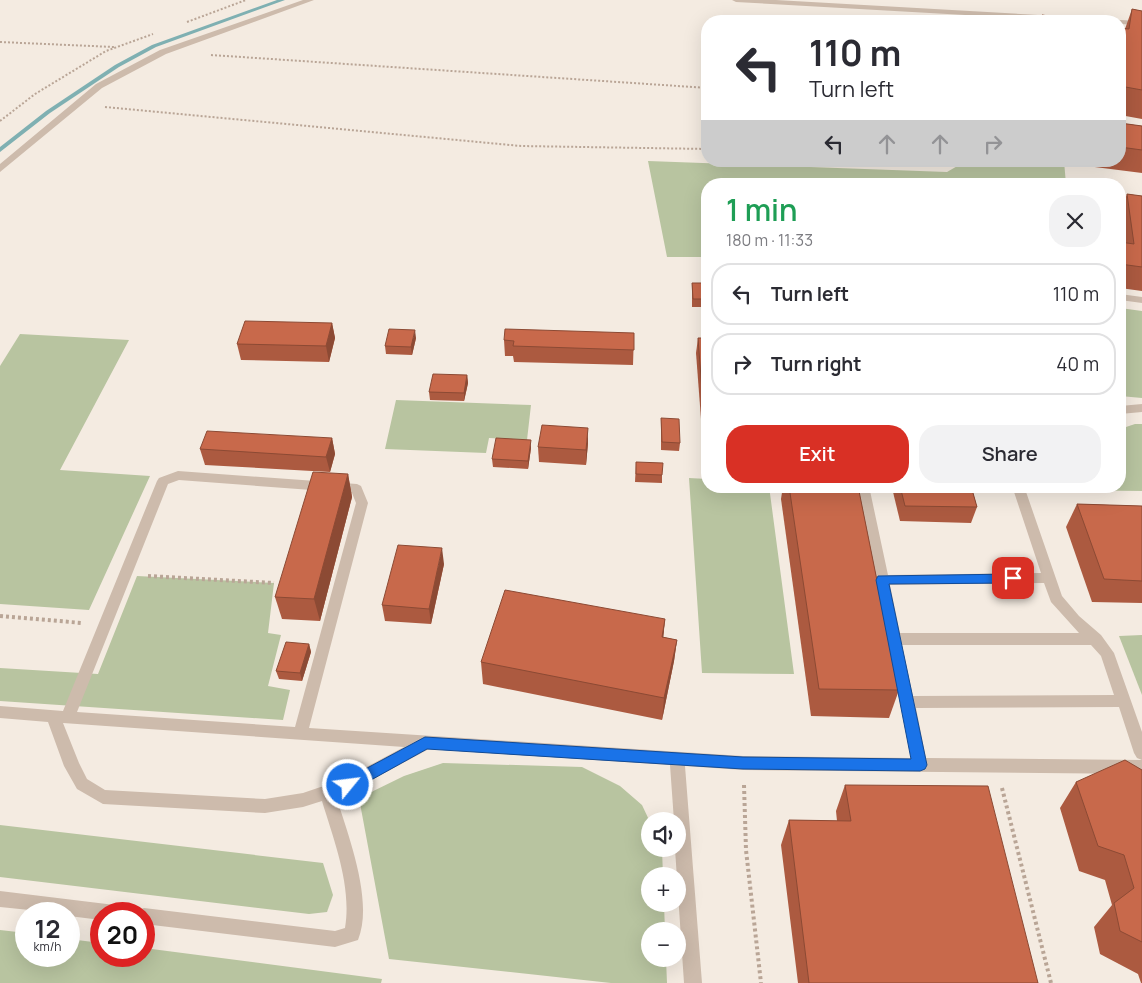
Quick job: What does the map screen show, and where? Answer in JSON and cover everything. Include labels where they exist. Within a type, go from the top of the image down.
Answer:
[{"type":"street","points":[[0,169],[99,86],[163,52],[310,0]]},
{"type":"street","points":[[736,0],[1002,15]]},
{"type":"street","points":[[1126,22],[1142,23]]},
{"type":"street","points":[[1126,298],[1142,300]]},
{"type":"street","points":[[1126,409],[1142,408]]},
{"type":"street","points":[[300,734],[362,504],[357,488],[178,475],[163,481],[105,625],[60,717],[72,766],[82,784],[103,797],[265,806],[304,800],[348,785],[425,743]]},
{"type":"street","points":[[864,493],[920,765]]},
{"type":"street","points":[[1020,493],[1056,598],[1067,614],[1096,639],[1107,653],[1142,753]]},
{"type":"street","points":[[882,580],[1050,578]]},
{"type":"street","points":[[895,639],[1096,639]]},
{"type":"street","points":[[907,702],[1124,701]]},
{"type":"street","points":[[0,712],[425,743],[743,763],[1142,767]]},
{"type":"street","points":[[677,759],[692,983]]},
{"type":"street","points":[[155,917],[335,939],[352,934],[356,909],[347,859],[327,792]]},
{"type":"street","points":[[0,899],[90,910]]},
{"type":"path","points":[[0,42],[117,47]]},
{"type":"path","points":[[202,55],[701,88]]},
{"type":"path","points":[[77,104],[521,146],[701,149]]},
{"type":"path","points":[[125,576],[274,583]]},
{"type":"path","points":[[0,616],[105,625]]},
{"type":"path","points":[[743,763],[746,850],[761,983]]},
{"type":"path","points":[[997,765],[1052,983]]},
{"type":"green space","points":[[648,161],[701,163],[701,167],[811,167],[947,172],[956,167],[1065,167],[1065,178],[701,178],[701,257],[667,257]]},
{"type":"green space","points":[[1126,309],[1142,311],[1142,398],[1126,397]]},
{"type":"green space","points":[[20,334],[129,340],[60,470],[150,476],[89,610],[0,604],[0,366]]},
{"type":"green space","points":[[396,400],[531,405],[527,440],[489,438],[486,453],[385,449]]},
{"type":"green space","points":[[1142,424],[1142,491],[1126,491],[1126,427]]},
{"type":"green space","points":[[689,478],[701,479],[701,493],[770,493],[794,674],[702,673]]},
{"type":"green space","points":[[137,576],[274,583],[268,633],[281,635],[268,686],[290,690],[283,720],[0,701],[0,668],[98,674]]},
{"type":"green space","points":[[1142,635],[1142,695],[1119,636]]},
{"type":"green space","points":[[443,763],[582,767],[620,786],[642,805],[645,812],[641,812],[641,857],[662,857],[663,867],[641,867],[641,912],[664,912],[665,922],[641,922],[641,967],[666,967],[667,983],[611,983],[389,959],[359,798],[404,776]]},
{"type":"green space","points":[[0,825],[323,863],[333,895],[327,912],[309,914],[0,877]]},
{"type":"green space","points":[[0,930],[15,932],[15,967],[80,967],[80,940],[90,942],[90,967],[155,967],[155,949],[382,979],[381,983],[0,983]]},
{"type":"building","points":[[1132,9],[1142,11],[1142,90],[1126,87],[1126,29],[1129,29]]},
{"type":"building","points":[[1126,124],[1142,126],[1142,150],[1126,148]]},
{"type":"building","points":[[1127,194],[1142,196],[1142,267],[1126,265],[1126,243],[1134,244]]},
{"type":"building","points":[[692,283],[701,283],[701,299],[693,299]]},
{"type":"building","points":[[245,321],[332,323],[326,346],[237,344]]},
{"type":"building","points":[[389,329],[415,330],[411,347],[385,346]]},
{"type":"building","points":[[505,329],[634,333],[634,350],[513,346],[514,341],[504,340]]},
{"type":"building","points":[[698,338],[701,338],[701,378]]},
{"type":"building","points":[[433,374],[467,375],[464,393],[429,392]]},
{"type":"building","points":[[661,418],[679,419],[680,443],[662,442]]},
{"type":"building","points":[[542,425],[588,428],[586,450],[538,447]]},
{"type":"building","points":[[207,431],[332,438],[326,457],[200,449]]},
{"type":"building","points":[[496,438],[531,440],[528,461],[492,459]]},
{"type":"building","points":[[636,462],[663,463],[662,475],[636,474]]},
{"type":"building","points":[[313,472],[348,474],[314,599],[275,597]]},
{"type":"building","points":[[790,493],[859,493],[899,690],[819,689]]},
{"type":"building","points":[[902,493],[973,493],[977,507],[905,506]]},
{"type":"building","points":[[1077,504],[1142,506],[1142,581],[1104,579]]},
{"type":"building","points":[[398,545],[442,548],[429,609],[382,605]]},
{"type":"building","points":[[505,590],[665,619],[662,637],[677,640],[664,698],[481,662]]},
{"type":"building","points":[[286,642],[309,644],[300,673],[276,671]]},
{"type":"building","points":[[1125,760],[1142,770],[1142,942],[1120,931],[1114,903],[1134,888],[1124,855],[1098,846],[1076,782]]},
{"type":"building","points":[[845,785],[988,786],[1038,983],[809,983],[789,820],[851,821]]},
{"type":"waterway","points":[[0,150],[48,112],[117,66],[154,46],[282,0]]},
{"type":"route","points":[[348,785],[425,743],[743,763],[920,765],[882,580],[1013,578]]}]
